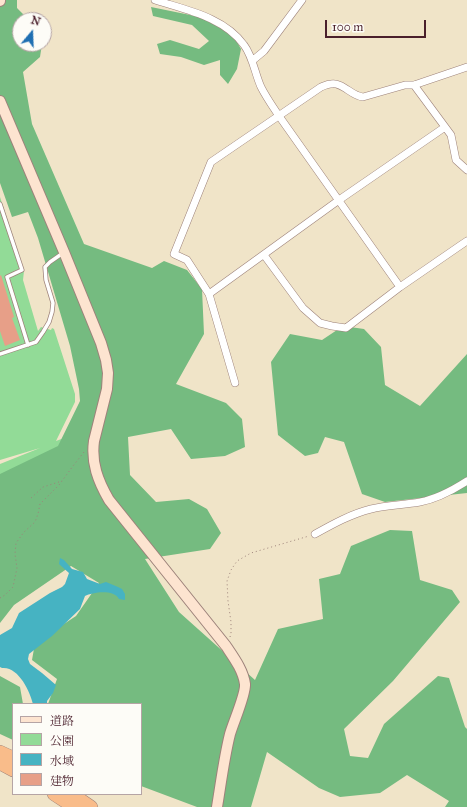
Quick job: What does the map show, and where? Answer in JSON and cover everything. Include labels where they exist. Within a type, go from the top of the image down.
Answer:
[{"type":"highway","points":[[0,752],[12,758]]},
{"type":"highway","points":[[0,763],[12,769]]},
{"type":"highway","points":[[56,795],[74,807]]},
{"type":"highway","points":[[73,795],[91,807]]},
{"type":"street","points":[[155,0],[209,18],[225,26],[245,45],[261,87],[279,116],[400,287]]},
{"type":"street","points":[[252,61],[264,51],[302,0]]},
{"type":"street","points":[[235,383],[209,294],[187,260],[174,254],[211,162],[321,87],[331,84],[341,85],[359,97],[363,97],[405,85],[414,84],[467,67]]},
{"type":"street","points":[[414,84],[451,135],[456,160],[467,170]]},
{"type":"street","points":[[0,100],[64,252],[101,343],[106,360],[108,374],[107,389],[94,441],[93,459],[101,486],[109,500],[226,646],[243,676],[245,686],[230,734],[217,807]]},
{"type":"street","points":[[209,294],[339,200],[446,127]]},
{"type":"street","points":[[264,255],[303,308],[320,324],[346,328],[400,287],[461,244],[467,242]]},
{"type":"street","points":[[315,534],[350,516],[371,509],[419,502],[433,498],[467,481]]},
{"type":"lane","points":[[0,204],[22,270],[7,277],[28,345]]},
{"type":"lane","points":[[0,354],[36,342],[44,332],[49,322],[53,303],[46,280],[45,267],[64,252]]},
{"type":"path","points":[[0,598],[13,587],[17,568],[14,554],[16,543],[24,532],[35,522],[40,504],[62,481],[94,441]]},
{"type":"path","points":[[31,498],[43,487],[62,481]]},
{"type":"path","points":[[226,646],[231,633],[227,581],[231,570],[237,561],[251,553],[315,534]]},
{"type":"green space","points":[[0,0],[17,0],[17,8],[21,12],[12,12],[12,52],[41,52],[40,57],[23,72],[32,124],[84,244],[152,268],[164,261],[187,270],[202,289],[204,334],[176,384],[226,403],[242,419],[245,447],[225,456],[191,459],[171,429],[128,437],[130,475],[156,502],[189,499],[207,509],[221,533],[210,549],[145,559],[179,612],[255,680],[278,629],[323,619],[319,579],[340,574],[351,546],[390,530],[412,531],[420,580],[452,590],[460,602],[393,681],[344,729],[350,756],[368,758],[384,724],[438,676],[449,678],[465,727],[467,729],[467,807],[445,807],[449,801],[407,775],[380,793],[340,797],[319,788],[267,752],[251,807],[197,807],[142,786],[142,703],[48,703],[57,679],[32,660],[35,643],[76,616],[99,583],[71,566],[14,605],[0,623],[0,474],[58,446],[80,401],[70,346],[38,238],[28,212],[12,217],[0,183]]},
{"type":"green space","points":[[151,7],[200,17],[233,35],[241,49],[237,69],[228,84],[220,75],[220,60],[204,65],[181,57],[160,54],[157,44],[170,40],[199,49],[209,41],[192,25],[153,16]]},
{"type":"green space","points":[[0,197],[24,271],[23,280],[38,331],[41,327],[51,330],[52,328],[54,329],[75,394],[75,402],[56,441],[64,438],[0,613],[0,464],[40,448],[0,460]]},
{"type":"green space","points":[[343,326],[364,329],[381,347],[385,385],[420,406],[467,354],[467,493],[385,502],[362,494],[344,442],[325,437],[318,453],[305,456],[278,435],[271,362],[290,334],[322,340]]},
{"type":"green space","points":[[0,676],[20,687],[23,703],[12,703],[12,740],[0,734]]},
{"type":"water","points":[[60,558],[64,560],[72,569],[83,572],[87,579],[100,584],[106,582],[122,589],[125,594],[125,600],[119,599],[113,594],[103,592],[85,596],[80,609],[52,636],[29,654],[28,659],[30,664],[56,685],[47,703],[33,703],[26,686],[18,675],[8,668],[0,667],[0,635],[12,628],[19,613],[65,584],[69,573],[59,564]]},
{"type":"building","points":[[1,275],[14,317],[12,318],[20,340],[5,346],[0,331]]}]
